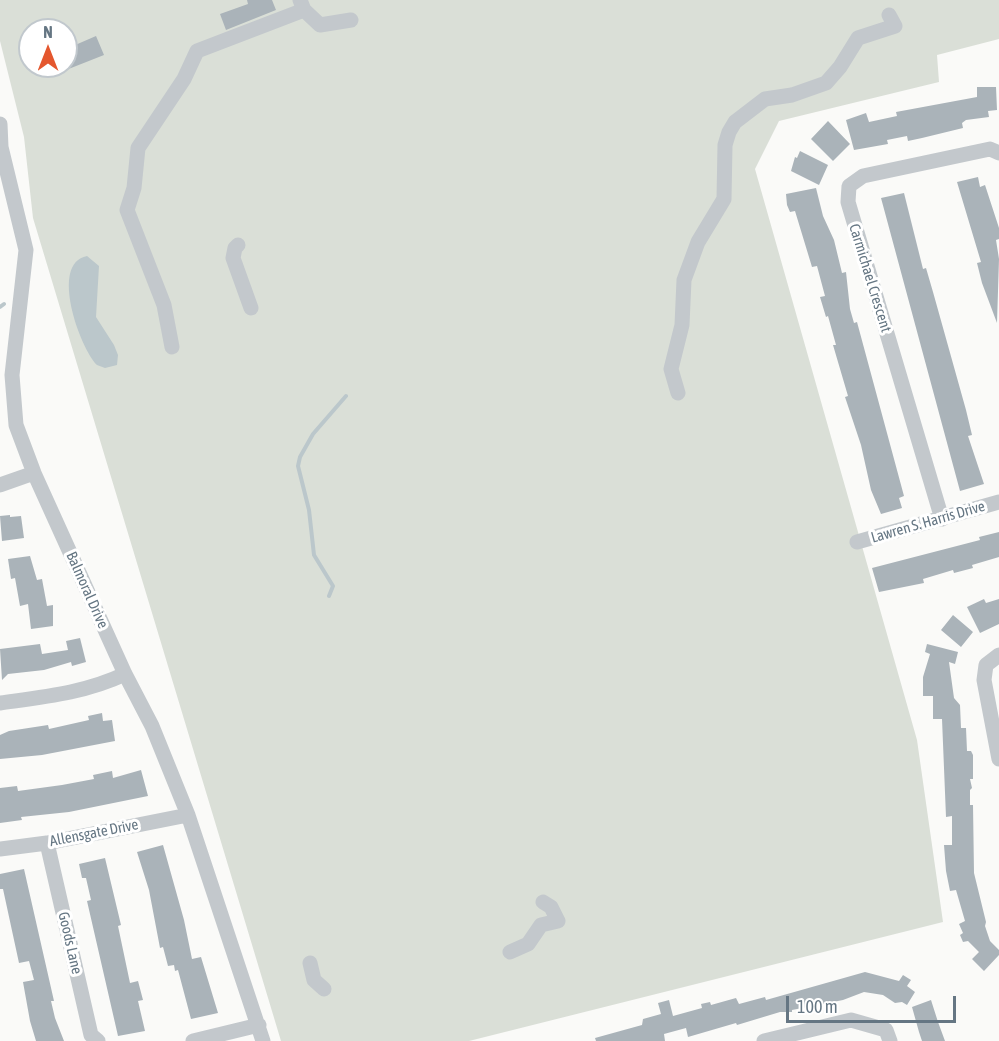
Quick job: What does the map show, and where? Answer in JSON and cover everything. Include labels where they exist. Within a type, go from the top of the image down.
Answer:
[{"type":"street","points":[[172,347],[162,298],[128,215],[138,148],[184,79],[197,51],[302,5],[320,25],[351,20]]},
{"type":"street","points":[[678,393],[671,369],[682,325],[684,280],[698,242],[724,199],[725,145],[729,132],[735,122],[765,99],[792,95],[826,83],[840,67],[858,38],[895,27],[889,15]]},
{"type":"street","name":"Balmoral Drive","points":[[0,124],[2,147],[26,250],[12,375],[16,424],[34,472],[125,674],[152,726],[188,815],[263,1041]]},
{"type":"street","name":"Carmichael Crescent","points":[[942,519],[848,202],[849,186],[863,177],[990,149],[999,153]]},
{"type":"street","points":[[238,245],[233,258],[251,308]]},
{"type":"street","points":[[0,485],[34,472]]},
{"type":"street","name":"Lawren S. Harris Drive","points":[[856,542],[999,502]]},
{"type":"street","points":[[999,655],[986,665],[984,680],[999,759]]},
{"type":"street","points":[[0,703],[69,693],[103,685],[125,674]]},
{"type":"street","name":"Allensgate Drive","points":[[0,849],[47,843],[188,815]]},
{"type":"street","name":"Goods Lane","points":[[47,843],[91,1035],[98,1041]]},
{"type":"street","points":[[510,952],[528,944],[541,925],[558,921],[553,910],[543,902]]},
{"type":"street","points":[[310,963],[314,980],[324,989]]},
{"type":"street","points":[[764,1041],[851,1020],[886,1030],[890,1041]]},
{"type":"street","points":[[194,1041],[258,1025]]},
{"type":"shaded area","points":[[0,0],[999,0],[999,39],[937,55],[939,82],[779,121],[755,169],[917,740],[943,922],[469,1041],[281,1041],[33,218],[24,137],[0,41]]},
{"type":"shaded area","points":[[87,256],[99,266],[96,317],[118,355],[117,365],[105,368],[97,365],[90,356],[76,325],[71,307],[70,274],[76,262]]},
{"type":"building","points":[[247,0],[272,0],[276,10],[226,30],[220,14],[248,4]]},
{"type":"building","points":[[96,36],[104,55],[78,65],[78,44]]},
{"type":"building","points":[[977,87],[996,87],[997,110],[988,111],[989,117],[966,120],[962,123],[963,128],[908,141],[907,136],[887,140],[888,144],[854,150],[846,120],[866,113],[869,122],[897,116],[896,112],[977,97]]},
{"type":"building","points":[[828,121],[850,144],[833,161],[811,139]]},
{"type":"building","points":[[800,151],[828,165],[819,185],[791,171],[795,157],[797,158]]},
{"type":"building","points":[[978,177],[980,187],[985,185],[999,228],[999,239],[996,240],[999,259],[997,323],[982,283],[977,263],[981,262],[957,182]]},
{"type":"building","points":[[816,188],[823,216],[834,240],[842,273],[846,272],[850,309],[854,323],[857,322],[904,496],[899,498],[902,508],[881,514],[871,490],[861,445],[845,397],[848,396],[833,345],[836,345],[820,297],[825,296],[817,266],[812,267],[795,211],[790,212],[787,205],[786,194]]},
{"type":"building","points":[[904,193],[923,269],[926,268],[966,410],[972,435],[968,436],[984,484],[960,491],[881,198]]},
{"type":"building","points":[[10,515],[10,517],[21,516],[24,538],[2,541],[0,516]]},
{"type":"building","points":[[999,532],[999,557],[972,565],[973,568],[954,573],[953,570],[923,579],[924,583],[879,592],[872,568],[980,540],[979,537]]},
{"type":"building","points":[[30,556],[37,580],[42,579],[47,606],[53,605],[53,626],[31,629],[28,604],[20,606],[15,578],[11,579],[8,559]]},
{"type":"building","points":[[984,599],[986,603],[999,599],[999,624],[980,633],[967,607]]},
{"type":"building","points":[[953,615],[973,632],[961,647],[941,630]]},
{"type":"building","points":[[80,638],[86,662],[72,666],[71,662],[44,670],[8,674],[2,680],[0,649],[40,644],[42,654],[68,650],[66,641]]},
{"type":"building","points":[[927,644],[958,652],[955,664],[949,662],[954,698],[960,705],[961,728],[966,728],[967,751],[971,751],[973,755],[970,805],[973,805],[974,873],[985,926],[990,941],[999,950],[999,955],[984,971],[972,959],[979,952],[968,941],[963,942],[960,935],[963,933],[959,924],[965,921],[956,890],[950,891],[946,871],[944,845],[952,845],[952,816],[946,817],[942,719],[933,719],[933,696],[923,696],[923,677],[930,654],[925,652]]},
{"type":"building","points":[[102,713],[103,721],[112,720],[115,741],[42,755],[0,759],[0,735],[9,731],[48,725],[49,729],[89,720],[88,716]]},
{"type":"building","points":[[141,770],[148,796],[69,812],[21,817],[22,820],[0,823],[0,788],[17,786],[18,791],[94,779],[93,775],[112,771],[113,778]]},
{"type":"building","points":[[163,845],[184,920],[192,959],[201,957],[218,1013],[191,1019],[178,970],[175,971],[174,965],[168,966],[163,947],[160,948],[149,890],[137,852]]},
{"type":"building","points":[[105,858],[121,925],[118,926],[130,983],[138,981],[143,1000],[138,1001],[145,1031],[118,1036],[87,901],[91,900],[86,878],[82,878],[79,864]]},
{"type":"building","points":[[24,869],[54,1001],[51,1001],[64,1041],[36,1041],[30,1021],[23,982],[34,980],[29,961],[19,963],[3,889],[0,889],[0,874]]},
{"type":"building","points":[[865,972],[899,981],[903,975],[911,980],[907,986],[915,992],[907,1005],[902,1002],[895,1003],[883,995],[864,992],[843,1000],[792,1010],[792,1012],[780,1012],[688,1037],[686,1028],[664,1034],[665,1041],[596,1041],[595,1038],[642,1025],[643,1019],[661,1014],[658,1003],[669,1000],[673,1016],[702,1008],[701,1004],[710,1002],[711,1005],[736,998],[739,1004],[765,997],[766,1000]]},
{"type":"building","points":[[931,1000],[945,1041],[922,1041],[912,1007]]},
{"type":"waterway","points":[[0,307],[4,304]]},
{"type":"waterway","points":[[329,596],[333,586],[314,555],[309,510],[298,466],[300,457],[313,434],[346,396]]}]
